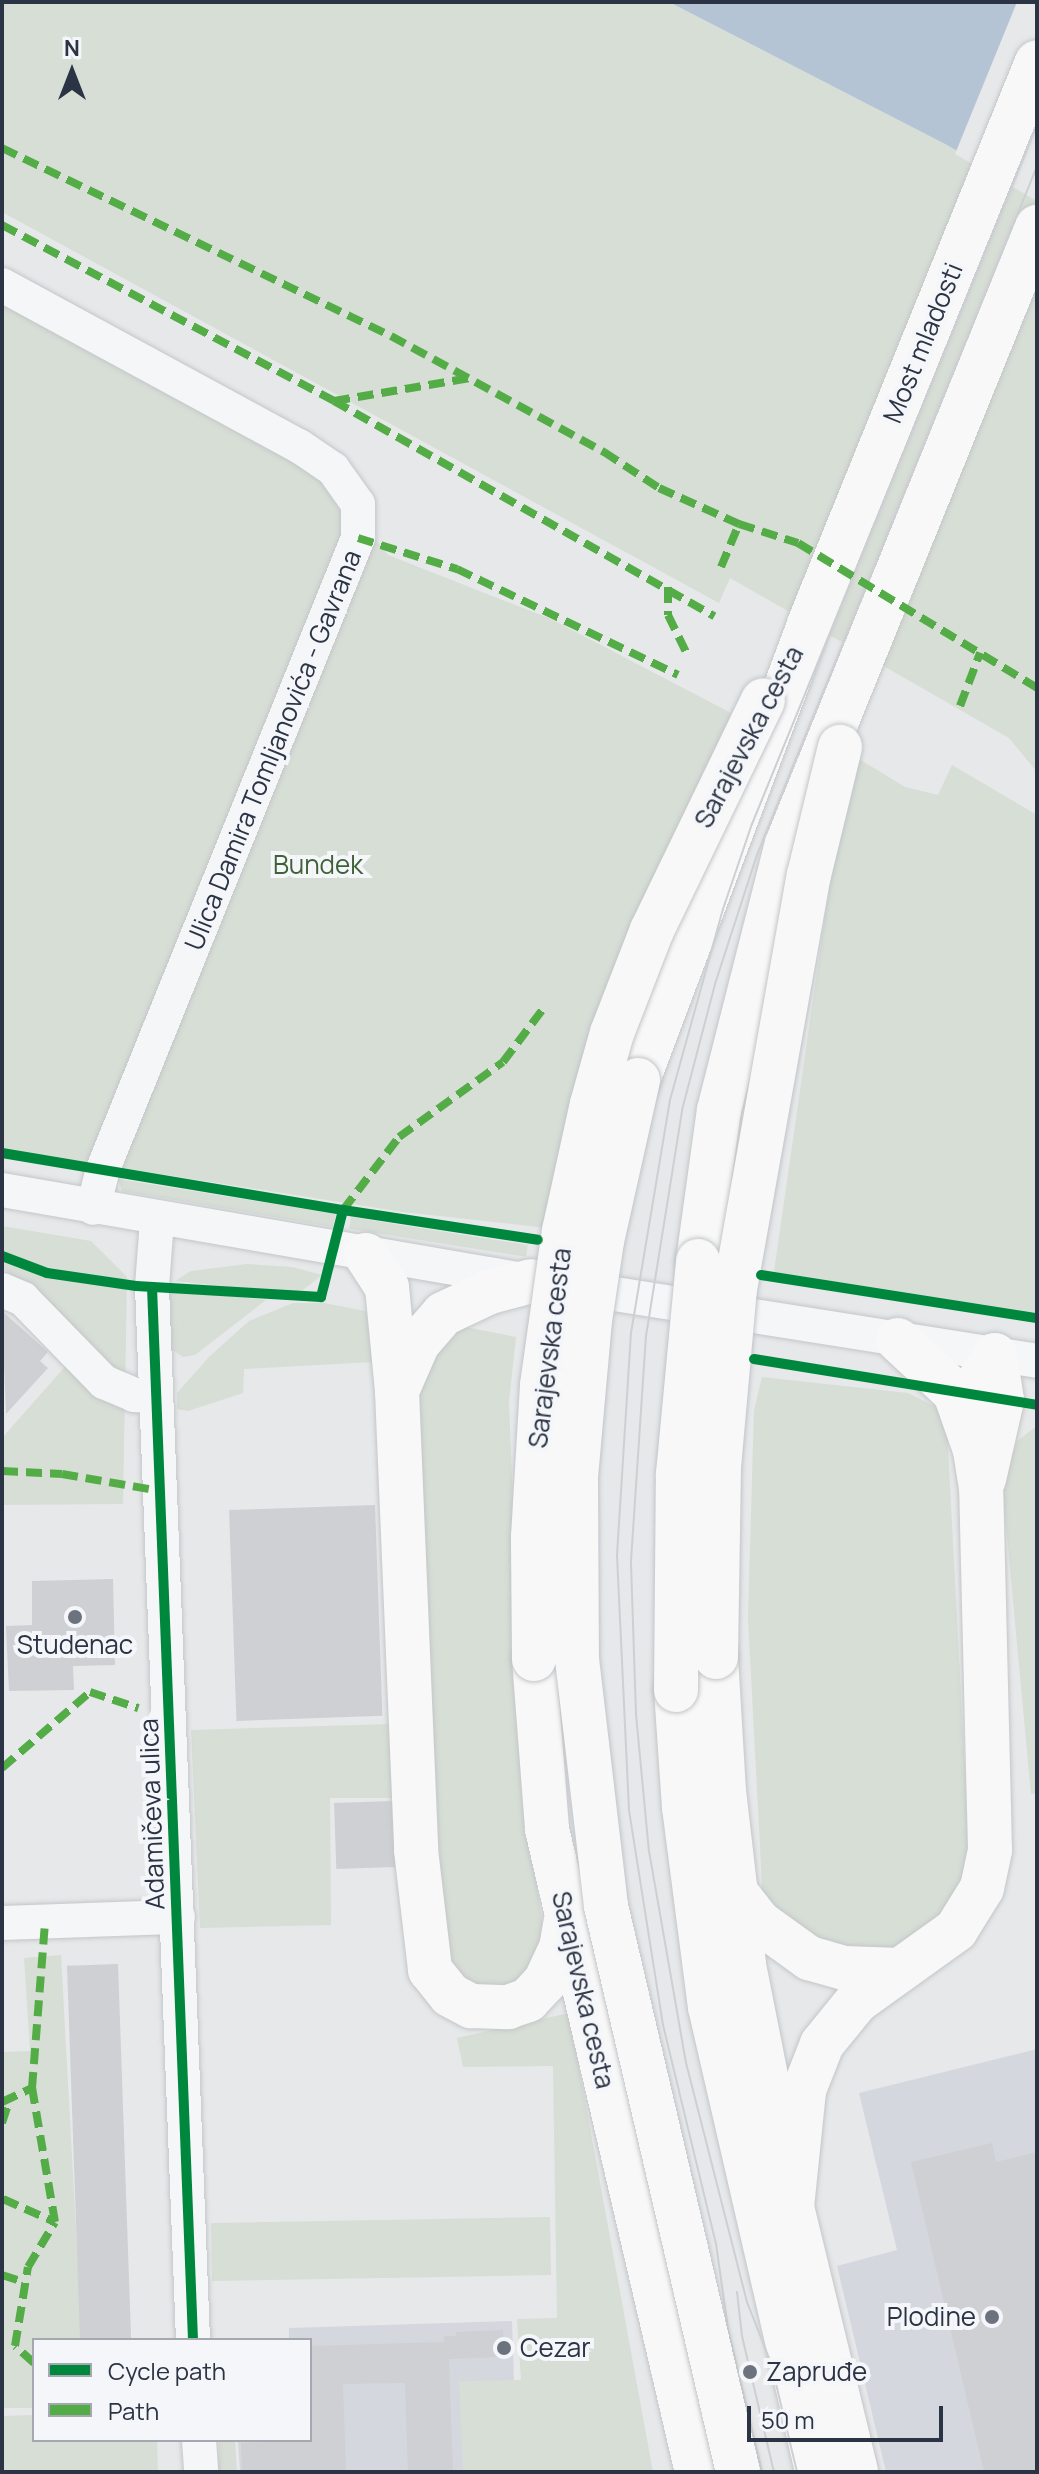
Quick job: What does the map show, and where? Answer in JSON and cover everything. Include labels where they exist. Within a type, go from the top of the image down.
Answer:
[{"type":"main road","name":"Most mladosti","points":[[809,624],[1037,62]]},
{"type":"main road","points":[[817,2472],[710,2007],[684,1807],[675,1590],[682,1402],[719,1110],[770,901],[864,656],[1037,227]]},
{"type":"main road","name":"Sarajevska cesta","points":[[697,2472],[547,1829],[534,1659],[534,1506],[542,1385],[564,1231],[592,1104],[612,1033],[652,930],[771,705],[809,624]]},
{"type":"main road","name":"Sarajevska cesta","points":[[738,2472],[606,1906],[578,1673],[574,1549],[590,1320],[618,1159],[657,1021],[771,705]]},
{"type":"main road","points":[[833,743],[735,1289],[719,1467],[716,1657],[734,1890],[765,2080],[792,2207],[856,2472]]},
{"type":"main road","points":[[366,1255],[387,1287],[397,1391],[416,1850],[430,1970],[450,1995],[471,2006],[508,2007],[528,2000],[545,1982],[561,1948],[566,1920]]},
{"type":"main road","points":[[397,1391],[418,1343],[443,1314],[490,1292],[531,1281]]},
{"type":"main road","points":[[898,1340],[944,1379],[984,1424]]},
{"type":"main road","points":[[792,2207],[800,2115],[811,2067],[837,2022],[900,1970],[923,1959],[956,1930],[982,1888],[989,1860],[992,1794],[981,1488],[984,1424],[1016,1358]]},
{"type":"main road","points":[[984,1424],[1037,1396]]},
{"type":"main road","points":[[734,1890],[769,1931],[809,1958],[844,1968],[900,1970]]},
{"type":"street","name":"Ulica Damira Tomljanovića - Gavrana","points":[[2,285],[299,446],[333,469],[358,504],[358,538],[103,1169],[93,1208]]},
{"type":"street","points":[[2,1190],[366,1255],[1016,1358]]},
{"type":"street","name":"Adamičeva ulica","points":[[157,1220],[152,1276],[193,2338]]},
{"type":"street","points":[[2,1290],[23,1299],[104,1382],[117,1390],[156,1396]]},
{"type":"street","points":[[4,1923],[178,1917]]},
{"type":"street","points":[[199,2442],[201,2472]]},
{"type":"shaded area","points":[[1037,2049],[1037,2472],[886,2472],[837,2266],[897,2250],[859,2093]]},
{"type":"shaded area","points":[[512,2321],[514,2381],[479,2381],[480,2472],[240,2472],[238,2442],[312,2442],[312,2338],[289,2338],[289,2328]]},
{"type":"green space","points":[[2,2],[669,2],[947,145],[1037,198],[1037,772],[1009,738],[730,578],[719,603],[2,212]]},
{"type":"green space","name":"Bundek","points":[[2,293],[323,476],[388,555],[551,619],[731,713],[671,858],[548,1228],[403,1212],[2,1149]]},
{"type":"green space","points":[[859,759],[905,787],[938,795],[952,765],[1037,815],[1037,1313],[774,1272],[832,867]]},
{"type":"green space","points":[[118,1179],[336,1214],[333,1227],[122,1191]]},
{"type":"green space","points":[[351,1217],[528,1245],[526,1257],[349,1229]]},
{"type":"green space","points":[[2,1226],[91,1241],[127,1277],[123,1504],[2,1505],[2,1438],[70,1361],[68,1325],[2,1267]]},
{"type":"green space","points":[[247,1264],[292,1267],[322,1275],[303,1290],[285,1293],[175,1281],[191,1271]]},
{"type":"green space","points":[[169,1293],[266,1300],[195,1355],[183,1357],[171,1349]]},
{"type":"green space","points":[[293,1303],[324,1303],[365,1311],[370,1316],[373,1362],[244,1369],[243,1393],[188,1411],[177,1409],[177,1393],[210,1356],[249,1321]]},
{"type":"green space","points":[[455,1325],[516,1337],[509,1402],[525,1807],[546,1947],[531,1971],[508,1988],[483,1988],[458,1976],[444,1949],[416,1375]]},
{"type":"green space","points":[[762,1377],[908,1393],[942,1410],[947,1429],[970,1865],[931,1938],[880,1956],[834,1949],[763,1904],[748,1618],[754,1410]]},
{"type":"green space","points":[[1037,1426],[1037,1793],[1031,1794],[1002,1483],[1017,1441]]},
{"type":"green space","points":[[392,1724],[395,1798],[330,1798],[331,1925],[200,1928],[191,1730]]},
{"type":"green space","points":[[61,1955],[82,2338],[32,2338],[32,2408],[2,2408],[2,2052],[30,2051],[24,1958]]},
{"type":"green space","points":[[569,2013],[653,2472],[463,2472],[459,2381],[521,2380],[517,2319],[557,2318],[553,2066],[463,2067],[457,2038]]},
{"type":"green space","points":[[550,2217],[551,2275],[212,2281],[211,2223]]},
{"type":"green space","points":[[32,2415],[32,2442],[157,2442],[158,2472],[2,2472],[2,2416]]},
{"type":"green space","points":[[219,2442],[235,2442],[237,2472],[218,2472]]},
{"type":"water","points":[[669,2],[1037,2],[1037,197],[947,145]]},
{"type":"pier","points":[[1017,2],[1037,2],[1037,201],[955,154]]},
{"type":"building","points":[[2,1311],[48,1352],[40,1361],[48,1368],[6,1414]]},
{"type":"building","points":[[375,1505],[382,1716],[236,1721],[229,1510]]},
{"type":"building","points":[[113,1579],[115,1665],[73,1666],[74,1690],[9,1691],[6,1626],[32,1625],[32,1581]]},
{"type":"building","points":[[393,1801],[395,1867],[336,1869],[334,1803]]},
{"type":"building","points":[[118,1964],[131,2338],[80,2338],[67,1966]]},
{"type":"building","name":"Plodine","points":[[992,2143],[996,2162],[1037,2152],[1037,2472],[984,2472],[911,2162]]},
{"type":"building","points":[[503,2330],[504,2357],[449,2359],[453,2472],[408,2472],[405,2383],[343,2384],[346,2472],[242,2472],[241,2443],[312,2442],[312,2346],[444,2342],[444,2336],[456,2336],[456,2332]]},
{"type":"tram line","points":[[762,2472],[728,2329],[716,2244],[663,2025],[629,1810],[617,1555],[631,1333],[670,1100],[723,909],[752,824],[1037,125]]},
{"type":"tram line","points":[[797,2472],[771,2363],[747,2302],[686,2063],[649,1852],[636,1714],[631,1561],[646,1336],[682,1110],[715,984],[757,855],[1037,166]]},
{"type":"tram line","points":[[737,2292],[742,2336],[774,2472]]},
{"type":"marked path","points":[[2,148],[391,336],[604,452],[659,488],[739,524],[798,543],[1037,688]]},
{"type":"marked path","points":[[2,225],[334,401],[714,616]]},
{"type":"marked path","points":[[334,401],[470,378]]},
{"type":"marked path","points":[[721,567],[739,524]]},
{"type":"marked path","points":[[358,538],[457,569],[678,675]]},
{"type":"marked path","points":[[668,587],[668,615],[687,654]]},
{"type":"marked path","points":[[960,706],[980,653]]},
{"type":"marked path","points":[[343,1210],[399,1137],[503,1062],[543,1009]]},
{"type":"marked path","points":[[2,1471],[62,1474],[160,1491]]},
{"type":"marked path","points":[[2,1768],[90,1692],[138,1708]]},
{"type":"marked path","points":[[32,2361],[15,2346],[28,2267],[55,2222],[32,2088],[45,1922]]},
{"type":"marked path","points":[[2,2102],[32,2088]]},
{"type":"marked path","points":[[2,2123],[9,2102]]},
{"type":"marked path","points":[[3,2199],[55,2222]]},
{"type":"marked path","points":[[2,2275],[23,2282]]},
{"type":"cycle path","points":[[2,1153],[343,1210],[321,1297],[136,1286],[47,1273],[2,1256]]},
{"type":"cycle path","points":[[343,1210],[538,1240]]},
{"type":"cycle path","points":[[761,1275],[1037,1318]]},
{"type":"cycle path","points":[[152,1287],[193,2338]]},
{"type":"cycle path","points":[[754,1359],[1037,1405]]},
{"type":"place","name":"Studenac","points":[[75,1617]]},
{"type":"place","name":"Plodine","points":[[992,2317]]},
{"type":"place","name":"Cezar","points":[[504,2348]]},
{"type":"place","name":"Zapruđe","points":[[750,2372]]}]
